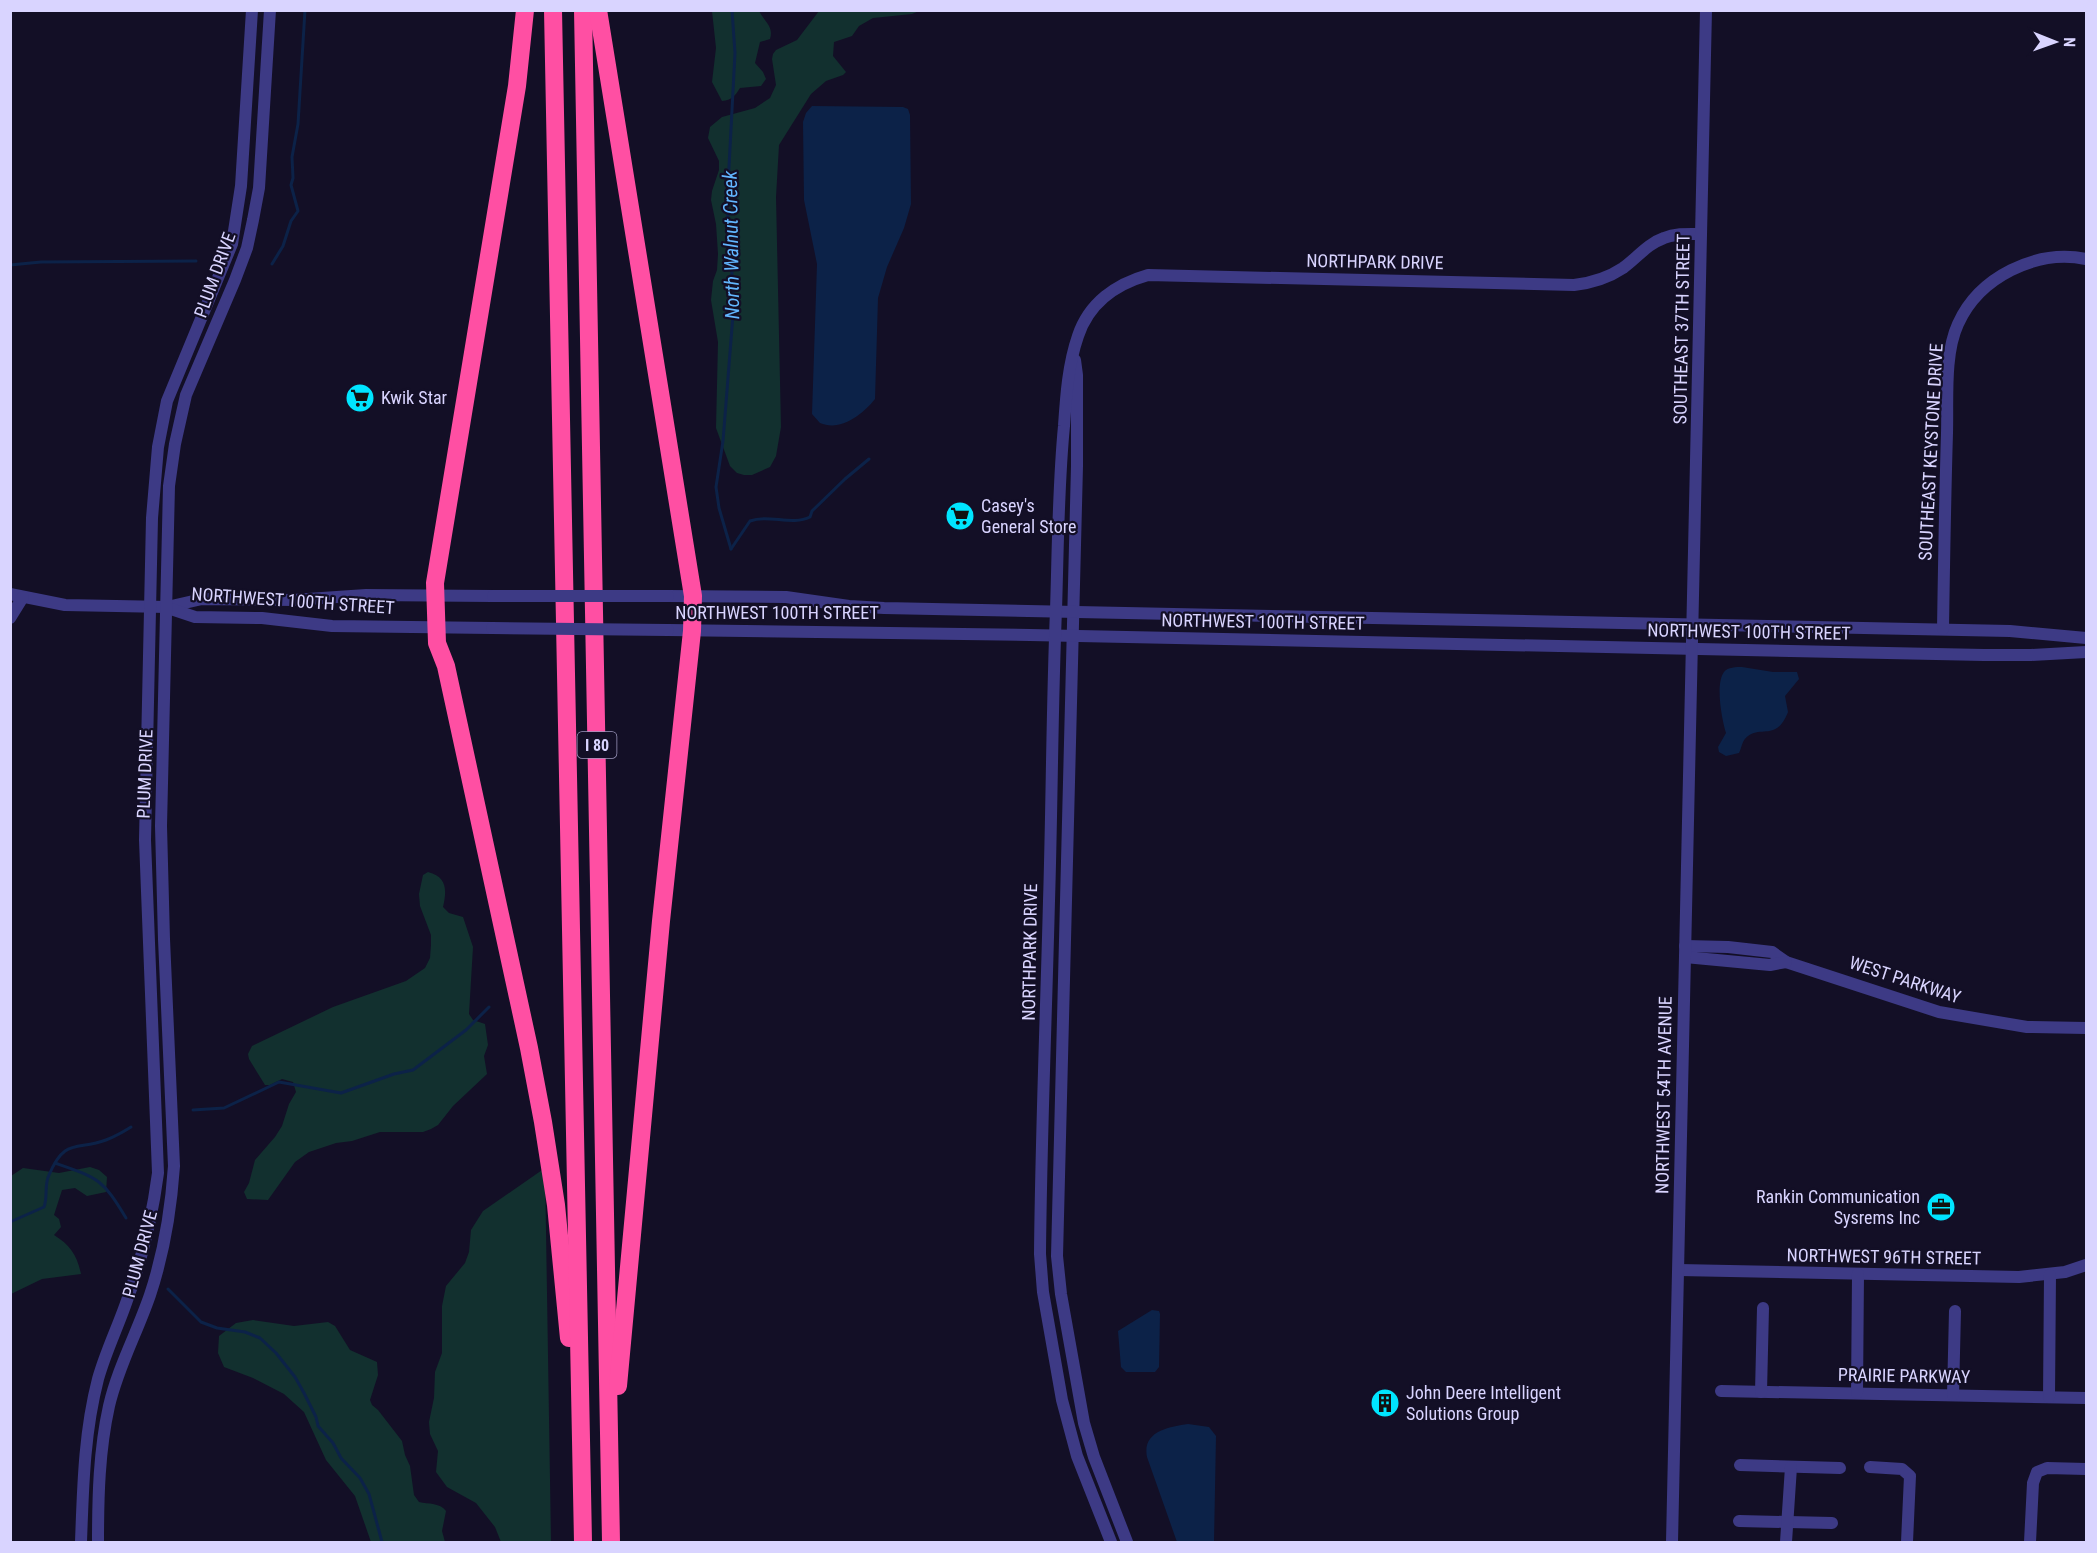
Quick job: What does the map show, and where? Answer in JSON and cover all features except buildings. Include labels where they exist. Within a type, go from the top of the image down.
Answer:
[{"type":"highway","points":[[525,10],[517,86],[435,583],[436,627],[437,643],[446,666],[543,1122],[556,1206],[582,1479]]},
{"type":"highway","name":"I 80","points":[[553,10],[583,1542]]},
{"type":"highway","name":"I 80","points":[[583,10],[611,1542]]},
{"type":"highway","points":[[598,10],[693,596],[692,631],[661,921],[609,1479]]},
{"type":"street","name":"PLUM DRIVE","points":[[81,1542],[84,1465],[92,1406],[105,1358],[142,1256],[151,1220],[158,1173],[145,840],[152,518],[158,447],[167,401],[232,244],[240,186],[252,10]]},
{"type":"street","name":"PLUM DRIVE","points":[[98,1542],[100,1462],[109,1405],[156,1275],[172,1195],[174,1155],[161,826],[169,486],[174,444],[186,395],[226,304],[247,248],[253,220],[259,188],[270,10]]},
{"type":"street","name":"SOUTHEAST 37TH STREET","points":[[1692,648],[1706,10]]},
{"type":"street","name":"NORTHPARK DRIVE","points":[[1111,1542],[1077,1456],[1062,1400],[1040,1254],[1060,465],[1068,374],[1083,324],[1101,299],[1125,283],[1148,275],[1574,285],[1591,283],[1622,268],[1642,250],[1664,238],[1675,234],[1701,234]]},
{"type":"street","name":"SOUTHEAST KEYSTONE DRIVE","points":[[1943,629],[1948,389],[1951,344],[1958,323],[1973,302],[2000,276],[2031,262],[2061,256],[2086,259]]},
{"type":"street","name":"NORTHPARK DRIVE","points":[[1074,354],[1077,375],[1077,466],[1057,1256],[1061,1294],[1084,1423],[1094,1457],[1127,1542]]},
{"type":"street","points":[[10,618],[17,595],[64,605],[167,608]]},
{"type":"street","name":"NORTHWEST 100TH STREET","points":[[167,608],[202,600],[293,600],[366,595],[786,597],[870,608],[1666,622],[1692,625],[2010,631],[2086,638]]},
{"type":"street","name":"NORTHWEST 100TH STREET","points":[[167,608],[195,617],[261,618],[332,626],[1054,636],[1984,655],[2086,652]]},
{"type":"street","name":"NORTHWEST 54TH AVENUE","points":[[1672,1542],[1692,648]]},
{"type":"street","points":[[1050,882],[1067,883]]},
{"type":"street","name":"WEST PARKWAY","points":[[1685,952],[1728,947],[1772,952],[1786,962],[1939,1012],[2027,1027],[2086,1028]]},
{"type":"street","points":[[1042,1162],[1059,1163]]},
{"type":"street","name":"NORTHWEST 96TH STREET","points":[[1679,1270],[2019,1277],[2050,1275],[2086,1265]]},
{"type":"street","points":[[1857,1394],[1858,1274]]},
{"type":"street","points":[[2049,1397],[2050,1275]]},
{"type":"street","points":[[1761,1392],[1763,1308]]},
{"type":"street","points":[[1953,1395],[1955,1311]]},
{"type":"street","name":"PRAIRIE PARKWAY","points":[[1721,1391],[2086,1398]]},
{"type":"street","points":[[1740,1465],[1840,1468]]},
{"type":"street","points":[[1786,1542],[1791,1467]]},
{"type":"street","points":[[1870,1467],[1902,1468],[1910,1476],[1907,1542]]},
{"type":"street","points":[[2030,1542],[2033,1483],[2037,1472],[2047,1468],[2086,1469]]},
{"type":"street","points":[[1739,1521],[1832,1523]]},
{"type":"green space","points":[[712,11],[759,11],[771,31],[770,39],[760,42],[755,63],[766,79],[761,86],[740,88],[733,97],[722,101],[712,82],[716,48]]},
{"type":"green space","points":[[819,11],[919,11],[912,14],[873,18],[859,26],[852,36],[834,42],[833,56],[846,72],[826,81],[811,94],[779,145],[776,197],[781,427],[776,456],[770,467],[752,475],[744,475],[737,473],[730,466],[716,428],[718,342],[711,300],[718,254],[716,224],[711,200],[719,170],[719,161],[708,138],[710,127],[722,117],[755,108],[770,98],[776,85],[773,54],[776,50],[797,40]]},
{"type":"green space","points":[[428,872],[442,881],[445,890],[443,907],[449,913],[463,917],[473,947],[469,1014],[473,1020],[485,1024],[488,1045],[484,1056],[487,1074],[453,1106],[438,1125],[431,1129],[423,1132],[380,1132],[309,1152],[295,1162],[268,1200],[247,1199],[244,1192],[249,1183],[255,1160],[282,1126],[289,1104],[296,1092],[293,1082],[282,1079],[265,1085],[249,1059],[248,1054],[252,1046],[333,1007],[406,981],[425,968],[430,958],[431,935],[420,906],[419,894],[423,875]]},
{"type":"green space","points":[[90,1167],[99,1170],[107,1177],[106,1192],[87,1196],[75,1188],[62,1190],[54,1215],[59,1219],[61,1227],[54,1235],[72,1251],[81,1274],[42,1279],[11,1294],[11,1176],[23,1168],[59,1173]]},
{"type":"green space","points":[[545,1168],[551,1542],[501,1542],[495,1527],[476,1503],[447,1487],[436,1472],[438,1451],[430,1434],[429,1422],[434,1398],[435,1372],[442,1353],[442,1306],[446,1286],[465,1263],[469,1252],[471,1230],[483,1211]]},
{"type":"green space","points":[[253,1320],[294,1326],[328,1322],[335,1326],[350,1350],[377,1362],[378,1375],[370,1400],[402,1441],[410,1466],[414,1495],[419,1502],[438,1505],[446,1511],[442,1531],[445,1542],[371,1542],[355,1496],[326,1460],[304,1412],[284,1394],[253,1378],[224,1367],[218,1353],[219,1336],[236,1323]]},
{"type":"water","points":[[812,106],[903,107],[908,109],[910,115],[911,204],[878,298],[875,399],[858,416],[836,425],[820,423],[812,414],[817,264],[804,200],[803,122]]},
{"type":"water","points":[[1742,667],[1773,672],[1797,672],[1799,679],[1785,696],[1788,712],[1779,727],[1753,733],[1743,742],[1739,753],[1726,756],[1719,752],[1718,747],[1726,733],[1721,711],[1721,678],[1726,670]]},
{"type":"water","points":[[1152,1310],[1159,1311],[1160,1314],[1159,1367],[1155,1372],[1126,1372],[1121,1367],[1118,1331]]},
{"type":"water","points":[[1188,1424],[1209,1427],[1216,1436],[1214,1542],[1177,1542],[1147,1457],[1149,1441],[1153,1436],[1165,1429]]},
{"type":"waterway","points":[[272,264],[283,246],[291,221],[298,211],[291,185],[292,157],[298,124],[305,10]]},
{"type":"waterway","name":"North Walnut Creek","points":[[731,549],[719,508],[716,487],[723,441],[734,302],[727,205],[735,53],[732,10]]},
{"type":"waterway","points":[[10,265],[41,262],[196,261]]},
{"type":"waterway","points":[[731,549],[750,521],[757,519],[796,520],[810,517],[812,511],[869,459]]},
{"type":"waterway","name":"North Walnut Creek","points":[[193,1110],[224,1108],[279,1082],[341,1093],[394,1074],[413,1070],[466,1030],[489,1007]]},
{"type":"waterway","name":"North Walnut Creek","points":[[10,1222],[44,1207],[49,1175],[66,1150],[106,1140],[131,1127]]},
{"type":"waterway","points":[[55,1163],[98,1181],[111,1195],[126,1218]]},
{"type":"waterway","points":[[168,1289],[201,1322],[217,1328],[245,1332],[260,1338],[276,1353],[295,1377],[316,1417],[318,1426],[333,1443],[341,1458],[360,1478],[369,1494],[382,1542]]},
{"type":"place","name":"Kwik Star","points":[[360,398]]},
{"type":"place","name":"Casey's General Store","points":[[960,516]]},
{"type":"place","name":"Rankin Communication Sysrems Inc","points":[[1941,1207]]},
{"type":"place","name":"John Deere Intelligent Solutions Group","points":[[1385,1403]]}]
